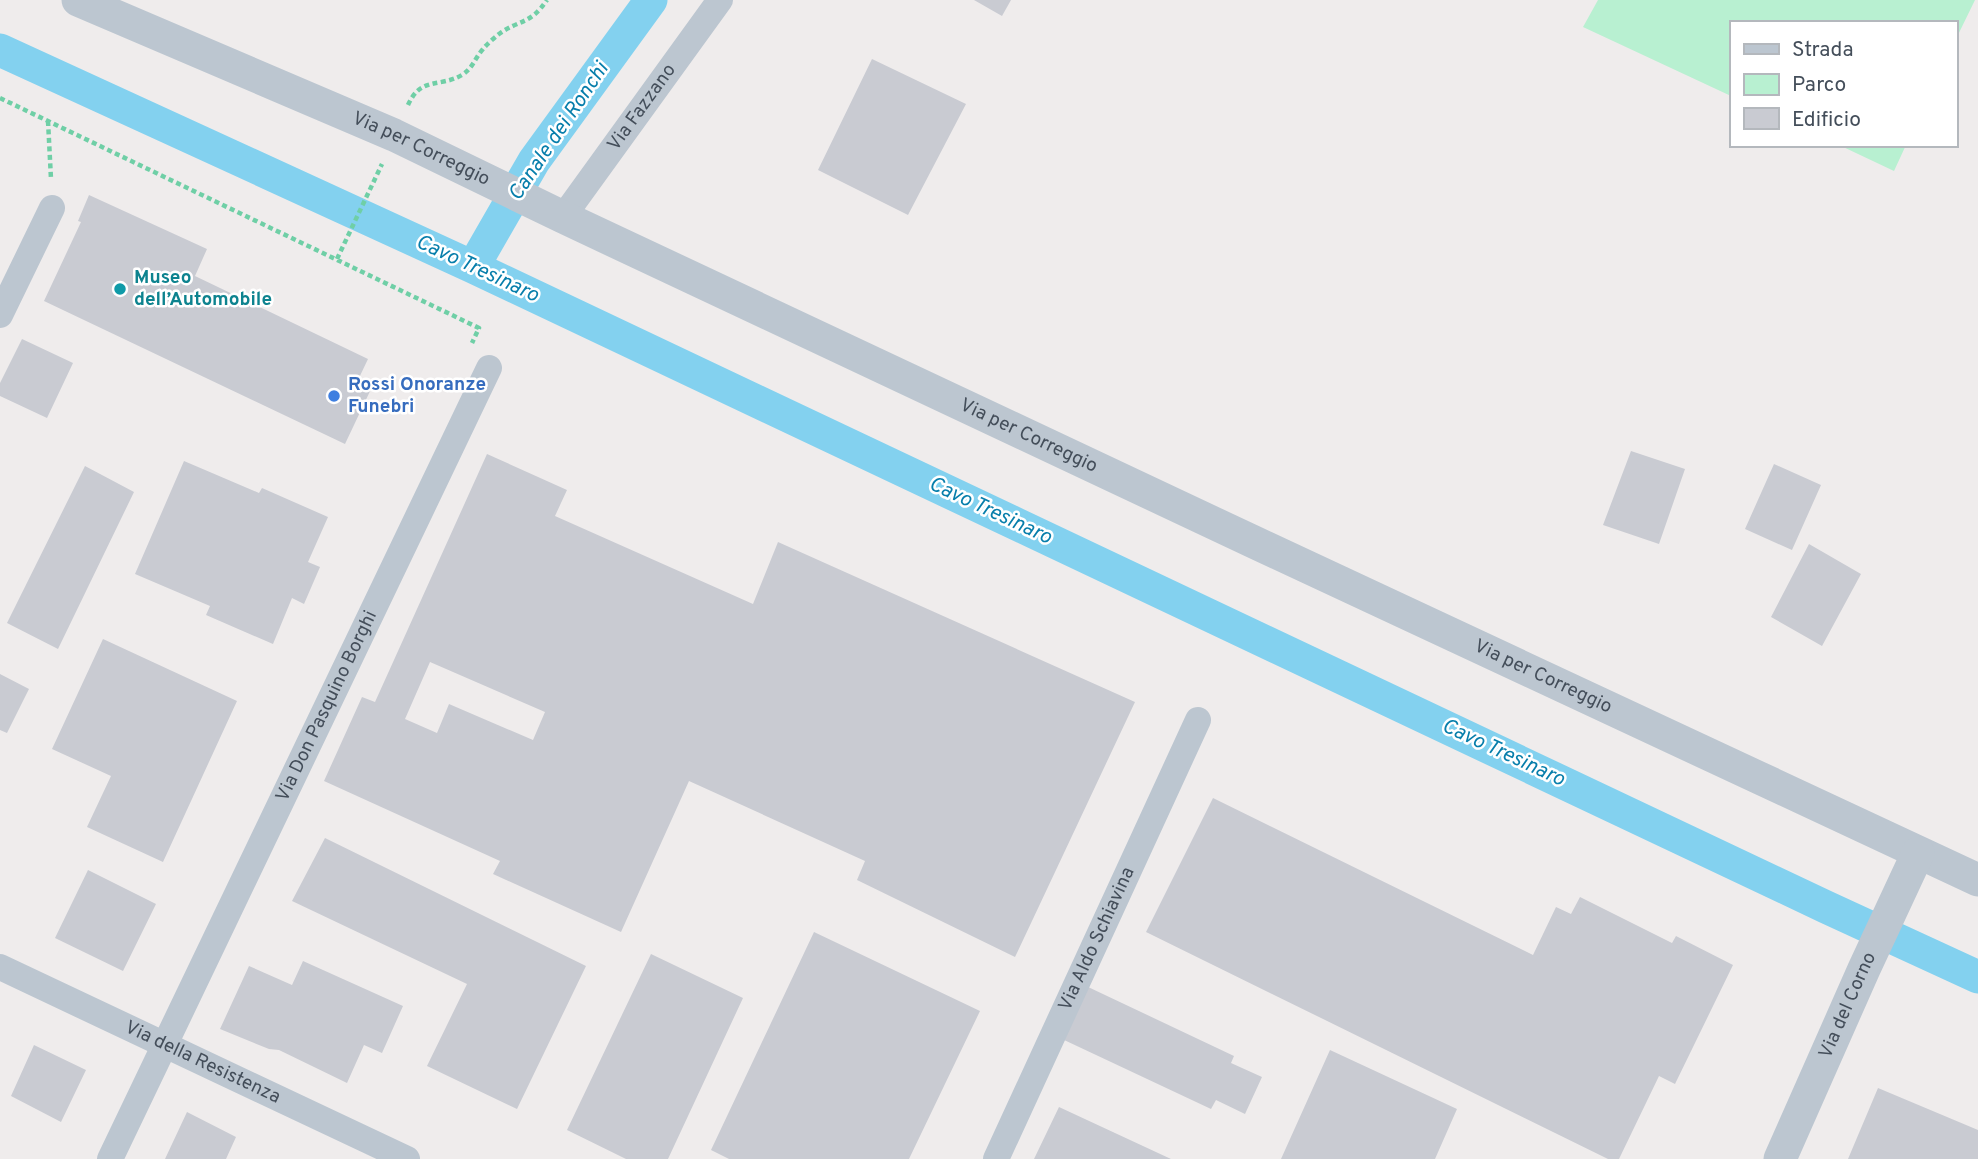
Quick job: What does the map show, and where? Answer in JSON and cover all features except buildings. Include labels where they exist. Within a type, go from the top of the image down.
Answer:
[{"type":"street","name":"Via per Correggio","points":[[78,0],[394,135],[1978,880]]},
{"type":"street","name":"Via Fazzano","points":[[551,211],[720,0]]},
{"type":"street","points":[[0,315],[52,208]]},
{"type":"street","name":"Via Don Pasquino Borghi","points":[[110,1159],[489,368]]},
{"type":"street","name":"Via Aldo Schiavina","points":[[996,1159],[1198,720]]},
{"type":"street","name":"Via del Corno","points":[[1780,1159],[1918,853]]},
{"type":"street","name":"Via della Resistenza","points":[[0,967],[407,1159]]},
{"type":"path","points":[[405,113],[414,93],[422,86],[461,76],[474,65],[482,50],[500,33],[536,16],[547,0]]},
{"type":"path","points":[[0,98],[480,328]]},
{"type":"path","points":[[48,120],[52,208]]},
{"type":"path","points":[[337,259],[384,160]]},
{"type":"green space","points":[[1598,0],[1975,0],[1957,37],[1957,21],[1730,21],[1730,96],[1583,27]]},
{"type":"green space","points":[[1843,147],[1905,147],[1894,171]]},
{"type":"waterway","name":"Canale dei Ronchi","points":[[473,267],[534,161],[651,0]]},
{"type":"waterway","name":"Cavo Tresinaro","points":[[0,50],[473,267],[1978,977]]},
{"type":"place","name":"Museo dell’Automobile","points":[[120,289]]},
{"type":"place","name":"Rossi Onoranze Funebri","points":[[334,396]]}]
